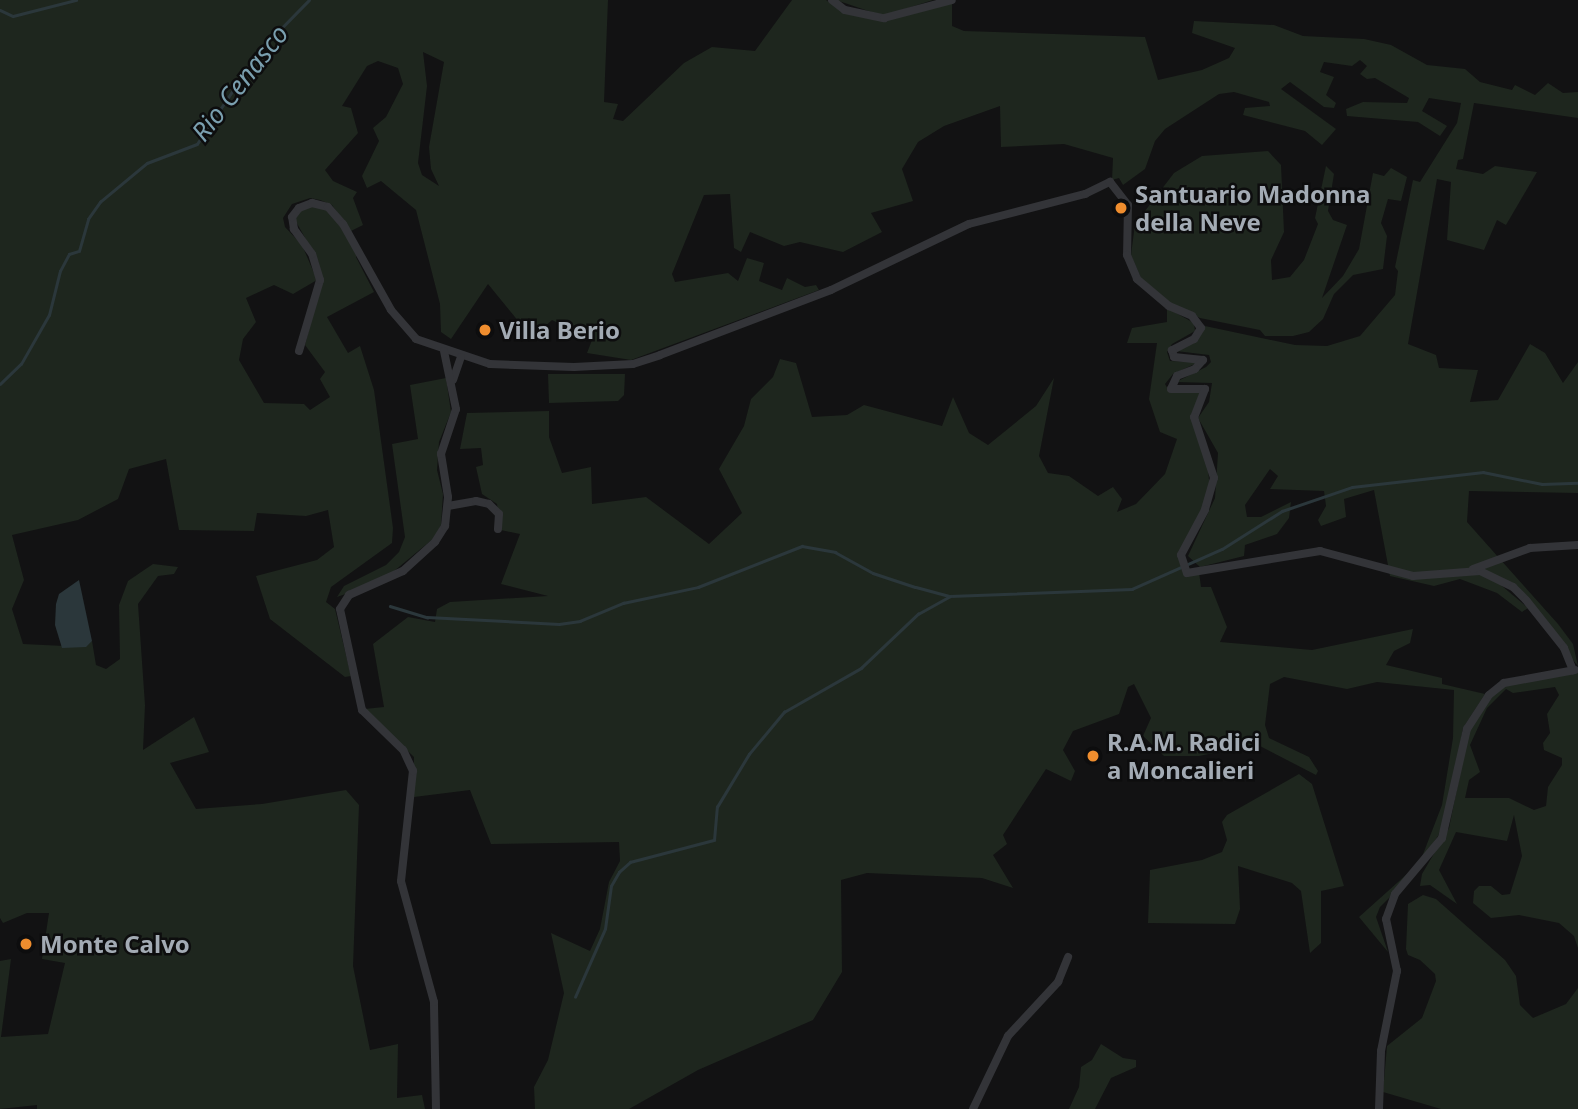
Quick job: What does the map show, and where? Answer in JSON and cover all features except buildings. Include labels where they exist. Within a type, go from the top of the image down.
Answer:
[{"type":"street","points":[[832,0],[845,10],[884,18],[953,0]]},
{"type":"street","points":[[299,351],[320,280],[316,263],[294,229],[292,217],[299,208],[318,203],[343,224],[402,326],[416,339],[461,357],[522,368],[633,364],[778,312],[969,224],[1114,184],[1128,205],[1127,255],[1137,279],[1169,306],[1192,316],[1201,328],[1194,339],[1172,350],[1174,357],[1203,360],[1195,369],[1177,376],[1171,389],[1205,388],[1194,417],[1214,478],[1205,510],[1181,558],[1185,569],[1201,573],[1238,562],[1270,562],[1320,551],[1413,576],[1471,570],[1530,548],[1578,545]]},
{"type":"street","points":[[436,1109],[434,1002],[401,881],[405,826],[413,790],[411,760],[362,710],[340,609],[349,595],[384,584],[425,552],[440,535],[448,506],[441,466],[443,442],[455,416],[443,351]]},
{"type":"street","points":[[452,391],[461,357]]},
{"type":"street","points":[[448,506],[476,501],[489,504],[499,514],[498,529]]},
{"type":"street","points":[[1380,1109],[1381,1051],[1397,971],[1386,919],[1395,894],[1421,869],[1442,838],[1467,729],[1489,695],[1504,683],[1575,670],[1564,649],[1513,587],[1471,570]]},
{"type":"street","points":[[973,1109],[1008,1036],[1058,982],[1068,957]]},
{"type":"shaded area","points":[[0,0],[608,0],[604,102],[618,104],[613,119],[623,121],[684,63],[712,47],[755,51],[792,0],[826,0],[843,12],[884,21],[952,3],[952,26],[964,31],[1145,37],[1158,80],[1202,70],[1229,58],[1235,48],[1192,33],[1194,21],[1274,25],[1303,36],[1364,39],[1391,45],[1427,65],[1465,69],[1480,82],[1512,90],[1515,85],[1535,95],[1548,83],[1563,93],[1578,92],[1578,118],[1474,103],[1463,159],[1458,160],[1456,169],[1483,174],[1495,166],[1537,172],[1506,225],[1497,220],[1484,250],[1447,240],[1451,182],[1437,179],[1408,344],[1436,355],[1439,368],[1478,370],[1470,402],[1498,400],[1530,344],[1545,353],[1563,383],[1578,362],[1578,493],[1469,491],[1467,522],[1558,624],[1573,644],[1578,666],[1506,580],[1502,586],[1528,608],[1522,612],[1497,593],[1460,579],[1434,586],[1390,576],[1374,490],[1344,499],[1346,517],[1321,526],[1318,520],[1326,506],[1324,491],[1270,489],[1278,476],[1270,469],[1245,505],[1247,517],[1261,517],[1291,502],[1289,518],[1277,534],[1245,545],[1244,556],[1200,567],[1188,556],[1215,498],[1218,453],[1198,418],[1209,402],[1212,383],[1176,382],[1206,367],[1211,362],[1209,355],[1176,351],[1196,341],[1205,326],[1295,345],[1327,346],[1360,336],[1395,295],[1398,271],[1395,267],[1413,180],[1420,182],[1457,123],[1461,103],[1429,98],[1422,111],[1447,126],[1440,136],[1418,122],[1347,116],[1346,109],[1363,102],[1407,103],[1409,98],[1375,78],[1367,79],[1360,74],[1367,66],[1360,60],[1352,66],[1324,62],[1320,72],[1334,77],[1326,95],[1336,103],[1334,108],[1324,107],[1290,82],[1281,89],[1336,129],[1322,145],[1305,131],[1243,115],[1245,108],[1270,106],[1269,102],[1234,92],[1219,94],[1165,129],[1155,141],[1145,169],[1123,185],[1119,178],[1112,180],[1113,158],[1064,144],[1001,147],[1000,106],[944,126],[918,142],[902,169],[913,201],[871,213],[882,232],[843,252],[800,242],[784,246],[750,232],[741,252],[734,248],[730,194],[704,195],[672,274],[675,282],[728,273],[738,281],[747,258],[764,263],[759,281],[782,290],[787,278],[805,287],[816,285],[819,290],[631,360],[587,353],[592,340],[552,320],[532,338],[488,284],[451,339],[441,332],[440,304],[416,210],[381,181],[367,188],[362,176],[379,141],[373,128],[386,117],[403,84],[398,68],[378,61],[367,66],[342,106],[351,108],[358,133],[325,170],[333,181],[357,192],[353,198],[363,225],[351,231],[332,205],[320,200],[310,198],[292,204],[283,218],[285,227],[302,245],[317,280],[293,294],[274,285],[246,298],[256,322],[243,339],[239,360],[264,403],[304,404],[310,410],[330,397],[320,379],[325,372],[305,345],[322,280],[318,261],[294,218],[300,210],[317,205],[329,211],[359,253],[356,257],[374,292],[327,317],[348,353],[360,346],[374,390],[393,528],[392,543],[331,587],[326,602],[335,609],[351,676],[345,677],[270,619],[256,576],[317,560],[334,547],[328,510],[306,516],[257,513],[254,531],[179,530],[166,459],[129,469],[118,499],[78,520],[12,535],[24,580],[12,609],[23,644],[85,647],[92,641],[96,665],[106,669],[120,659],[119,605],[128,581],[153,564],[178,567],[174,574],[158,576],[138,604],[145,705],[143,750],[194,717],[209,752],[170,763],[196,809],[262,804],[346,790],[359,805],[353,966],[370,1050],[398,1044],[397,1098],[422,1095],[425,1109],[37,1109],[37,1105],[0,1109],[0,961],[11,959],[1,1037],[48,1034],[65,963],[42,959],[49,913],[27,913],[3,923],[0,918]],"holes":[[[423,52],[444,62],[429,147],[431,169],[439,186],[422,175],[418,163],[427,86]]]},
{"type":"shaded area","points":[[836,0],[933,0],[883,16]]},
{"type":"shaded area","points":[[1268,151],[1281,165],[1284,232],[1271,260],[1272,280],[1290,277],[1304,260],[1318,224],[1315,218],[1326,166],[1334,174],[1328,211],[1333,220],[1347,225],[1322,298],[1343,276],[1359,249],[1373,173],[1384,176],[1391,168],[1407,177],[1401,201],[1388,199],[1381,223],[1387,236],[1383,269],[1353,275],[1334,294],[1323,319],[1309,332],[1293,336],[1265,336],[1260,330],[1200,318],[1171,303],[1141,278],[1131,255],[1135,224],[1174,173],[1202,156]]},
{"type":"shaded area","points":[[1167,308],[1194,323],[1195,331],[1172,344],[1167,352],[1170,361],[1199,362],[1173,374],[1165,384],[1170,393],[1200,392],[1191,417],[1207,457],[1210,491],[1183,548],[1187,568],[1199,572],[1201,587],[1211,587],[1227,627],[1220,642],[1312,650],[1413,629],[1410,643],[1394,651],[1386,665],[1442,678],[1442,684],[1485,694],[1463,728],[1448,809],[1438,836],[1420,862],[1442,805],[1453,738],[1454,690],[1377,682],[1347,689],[1284,677],[1270,684],[1265,725],[1269,738],[1309,757],[1318,771],[1316,775],[1256,744],[1199,756],[1164,756],[1143,736],[1151,718],[1134,684],[1128,687],[1119,714],[1073,731],[1063,750],[1075,771],[1071,781],[1046,769],[1003,835],[1007,844],[993,855],[1013,888],[982,878],[867,873],[841,880],[842,972],[813,1020],[698,1070],[629,1109],[535,1109],[534,1087],[548,1060],[564,993],[551,933],[590,951],[600,929],[609,882],[620,861],[619,842],[491,844],[470,790],[414,797],[414,757],[365,709],[384,707],[373,644],[408,617],[435,622],[437,609],[450,602],[548,596],[501,584],[520,534],[501,530],[497,504],[482,494],[476,467],[483,465],[481,448],[460,449],[467,413],[549,411],[549,437],[562,473],[591,467],[592,504],[646,497],[709,544],[742,513],[719,469],[744,426],[751,399],[773,377],[780,359],[796,363],[812,417],[847,415],[864,405],[942,426],[953,397],[969,433],[988,445],[1036,406],[1054,378],[1039,456],[1048,473],[1069,476],[1098,496],[1113,487],[1122,499],[1117,512],[1136,504],[1165,474],[1177,439],[1160,432],[1149,399],[1157,343],[1127,343],[1132,328],[1167,322]]},
{"type":"shaded area","points":[[548,374],[625,374],[624,395],[618,401],[549,403]]},
{"type":"shaded area","points":[[446,378],[451,412],[439,442],[437,470],[443,494],[441,525],[434,538],[382,581],[337,597],[344,586],[386,565],[399,552],[405,537],[392,444],[418,439],[410,385]]},
{"type":"shaded area","points":[[79,580],[92,641],[86,647],[62,648],[55,625],[56,604],[59,594]]},
{"type":"shaded area","points":[[1578,672],[1578,948],[1574,936],[1559,923],[1519,915],[1491,918],[1473,903],[1474,891],[1479,886],[1491,886],[1502,895],[1510,894],[1522,856],[1514,815],[1507,841],[1456,832],[1439,870],[1457,904],[1430,885],[1420,886],[1422,874],[1449,828],[1469,730],[1491,697],[1507,685]],"holes":[[[1555,687],[1559,695],[1547,714],[1550,733],[1543,743],[1544,750],[1562,758],[1562,765],[1548,787],[1546,806],[1534,810],[1509,798],[1465,798],[1469,780],[1480,772],[1470,745],[1487,708],[1506,689],[1513,693]]]},
{"type":"shaded area","points":[[1299,774],[1312,784],[1344,886],[1321,891],[1321,943],[1310,953],[1301,891],[1292,883],[1238,866],[1240,909],[1235,924],[1148,923],[1150,870],[1202,860],[1222,852],[1227,840],[1222,822],[1227,815]]},
{"type":"shaded area","points":[[1407,874],[1409,878],[1380,907],[1376,917],[1388,952],[1359,917]]},
{"type":"shaded area","points":[[1423,895],[1436,899],[1505,960],[1516,976],[1520,1005],[1533,1018],[1566,1004],[1578,988],[1578,1109],[1441,1109],[1383,1092],[1387,1046],[1422,1018],[1436,981],[1435,974],[1420,960],[1408,955],[1406,949],[1408,904]]},
{"type":"shaded area","points":[[1101,1044],[1123,1058],[1136,1060],[1136,1067],[1111,1078],[1095,1109],[1069,1109],[1079,1087],[1081,1067],[1092,1060]]},
{"type":"waterway","points":[[0,10],[13,16],[76,0]]},
{"type":"waterway","name":"Rio Cenasco","points":[[0,384],[21,364],[49,315],[60,271],[69,254],[79,251],[88,219],[100,202],[147,163],[197,144],[259,51],[309,0]]},
{"type":"waterway","points":[[916,587],[950,596],[1132,589],[1222,549],[1282,511],[1352,487],[1483,472],[1542,484],[1578,483]]},
{"type":"waterway","points":[[390,606],[427,617],[559,624],[580,621],[623,603],[698,587],[802,546],[835,552],[873,573],[915,587]]},
{"type":"waterway","points":[[575,997],[605,929],[611,886],[619,872],[630,862],[714,840],[717,807],[749,754],[784,712],[861,668],[918,614],[950,596]]},
{"type":"place","name":"Santuario Madonna della Neve","points":[[1121,208]]},
{"type":"place","name":"Villa Berio","points":[[485,330]]},
{"type":"place","name":"R.A.M. Radici a Moncalieri","points":[[1093,756]]},
{"type":"place","name":"Monte Calvo","points":[[26,944]]}]
